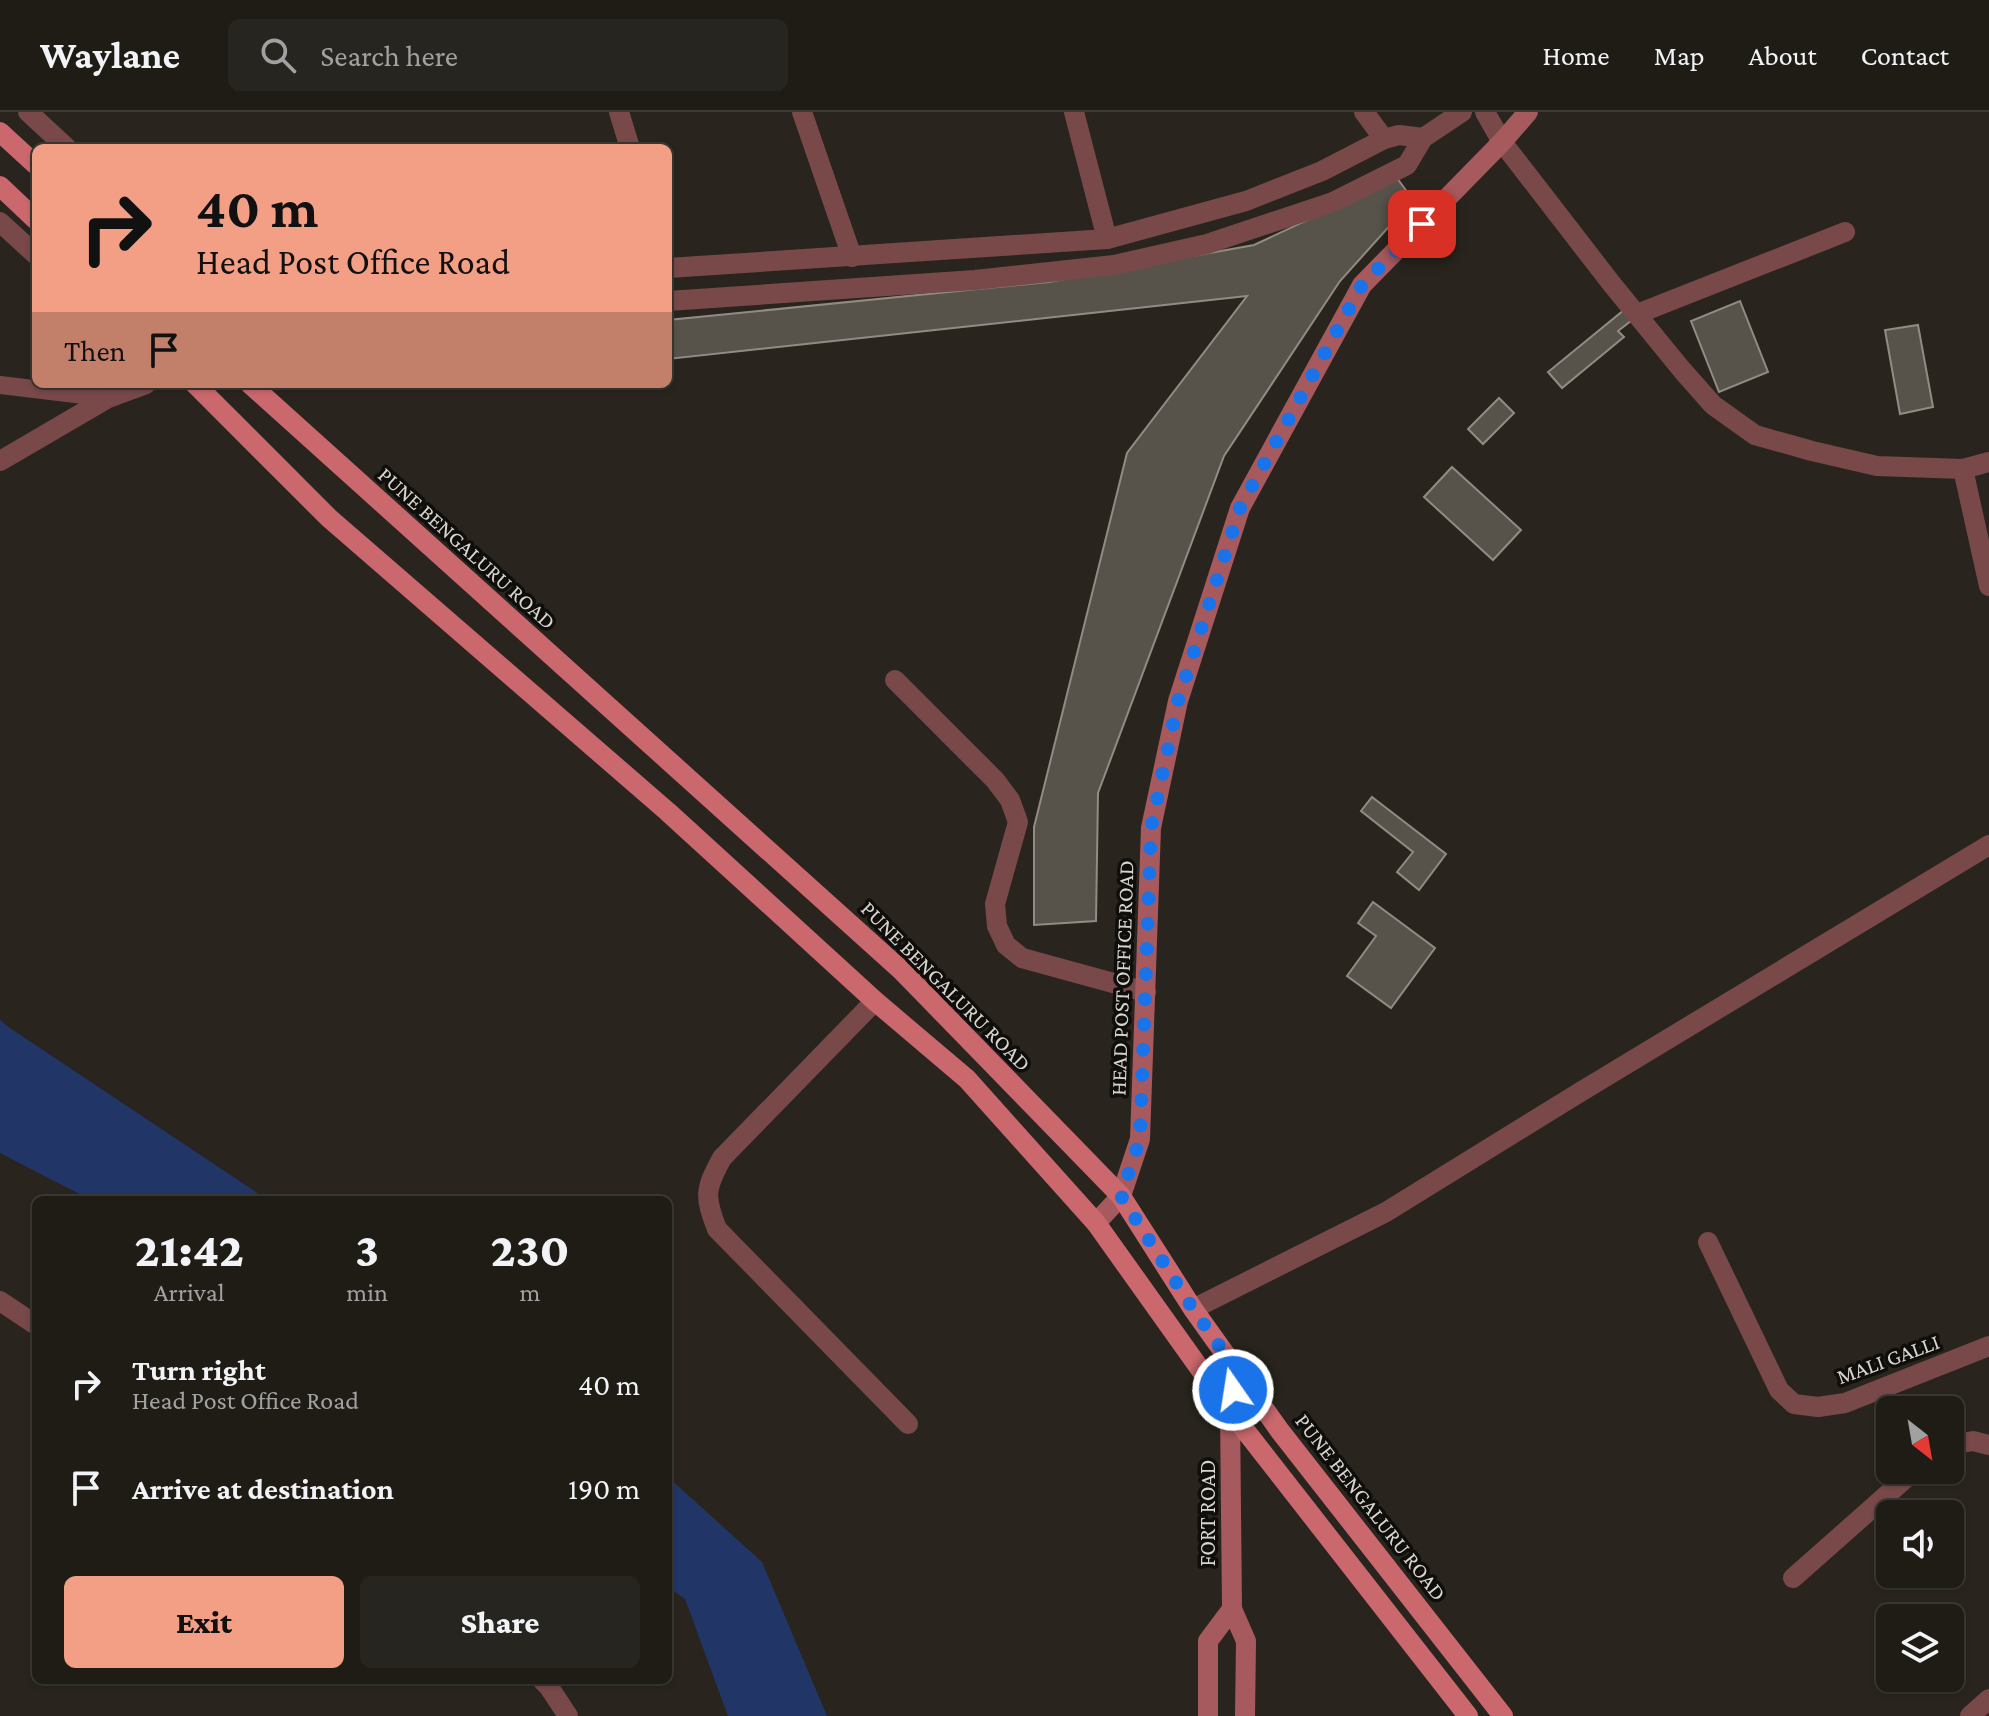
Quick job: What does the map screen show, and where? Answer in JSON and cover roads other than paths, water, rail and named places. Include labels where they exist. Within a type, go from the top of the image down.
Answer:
[{"type":"main road","name":"HEAD POST OFFICE ROAD","points":[[1096,1223],[1121,1196],[1140,1139],[1151,828],[1178,701],[1240,508],[1362,285],[1528,112]]},
{"type":"main road","points":[[0,132],[32,161]]},
{"type":"main road","points":[[0,186],[32,216]]},
{"type":"main road","points":[[199,388],[329,518],[668,812],[875,1001],[967,1079],[1096,1223],[1230,1411],[1468,1716]]},
{"type":"main road","name":"PUNE BENGALURU ROAD","points":[[254,388],[901,970],[1121,1196],[1193,1309],[1280,1431],[1503,1716]]},
{"type":"main road","name":"FORT ROAD","points":[[1235,1368],[1230,1411],[1232,1609],[1246,1641],[1245,1716]]},
{"type":"main road","points":[[1208,1716],[1208,1641],[1232,1609]]},
{"type":"street","points":[[28,112],[63,144]]},
{"type":"street","points":[[619,112],[629,144]]},
{"type":"street","points":[[802,112],[852,257]]},
{"type":"street","points":[[1074,112],[1107,239]]},
{"type":"street","points":[[1364,112],[1384,139]]},
{"type":"street","points":[[672,301],[975,280],[1114,265],[1207,244],[1333,202],[1407,165],[1423,138],[1462,112]]},
{"type":"street","points":[[1485,112],[1502,142],[1682,370],[1713,405],[1755,435],[1877,466],[1963,469],[1989,462]]},
{"type":"street","points":[[672,268],[1107,239],[1246,201],[1322,171],[1384,139],[1399,135],[1423,138]]},
{"type":"street","points":[[0,222],[32,251]]},
{"type":"street","points":[[1637,314],[1845,232]]},
{"type":"street","points":[[0,461],[108,398],[135,388]]},
{"type":"street","points":[[1963,469],[1989,586]]},
{"type":"street","points":[[895,680],[995,780],[1010,800],[1018,822],[995,904],[997,926],[1006,945],[1022,958],[1146,992]]},
{"type":"street","points":[[1193,1309],[1386,1212],[1989,845]]},
{"type":"street","points":[[875,1001],[722,1158],[709,1181],[708,1205],[717,1229],[908,1424]]},
{"type":"street","name":"MALI GALLI","points":[[1708,1242],[1779,1390],[1794,1404],[1818,1407],[1845,1403],[1989,1346]]},
{"type":"street","points":[[0,1301],[32,1322]]},
{"type":"street","points":[[1964,1443],[1973,1441],[1989,1445]]},
{"type":"street","points":[[1793,1578],[1899,1484]]},
{"type":"street","points":[[546,1684],[568,1716]]},
{"type":"street","points":[[1970,1716],[1989,1699]]},
{"type":"lane","points":[[0,385],[108,398]]},
{"type":"water","points":[[0,1020],[262,1196],[83,1196],[0,1153]]},
{"type":"water","points":[[672,1481],[762,1562],[827,1716],[728,1716],[685,1599],[672,1590]]}]
